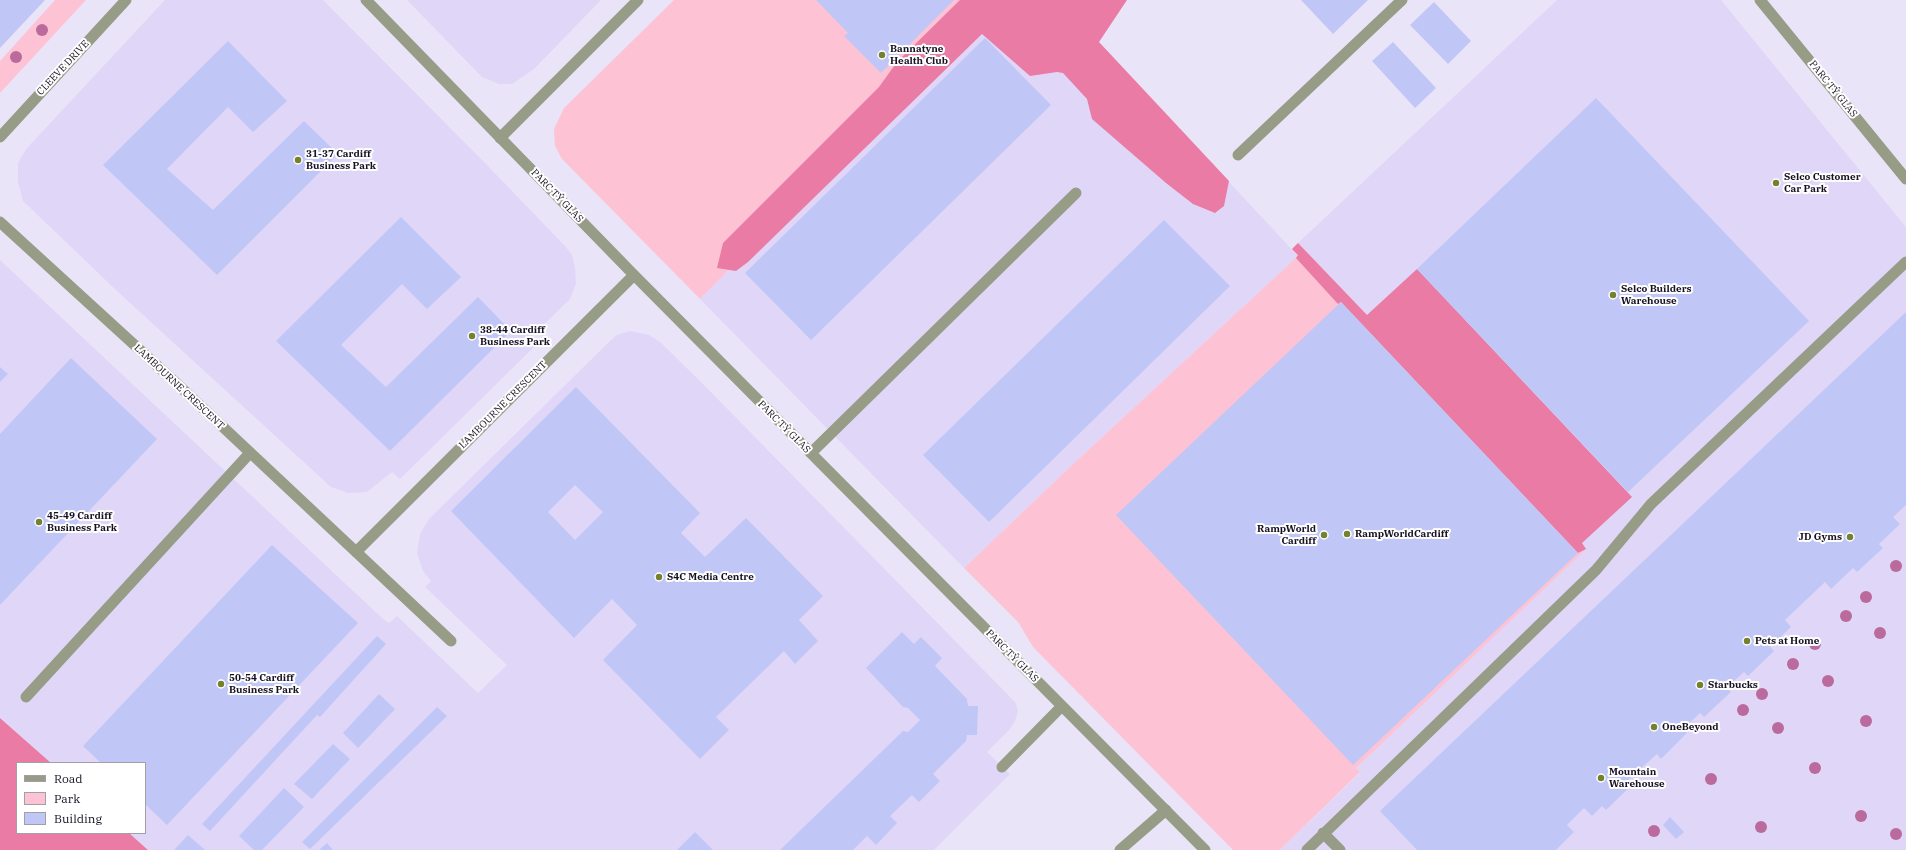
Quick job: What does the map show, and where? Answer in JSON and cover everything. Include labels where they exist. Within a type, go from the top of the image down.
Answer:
[{"type":"street","name":"CLEEVE DRIVE","points":[[0,137],[126,0]]},
{"type":"street","name":"PARC TŶ GLAS","points":[[366,0],[634,275],[1206,850]]},
{"type":"street","points":[[500,138],[638,0]]},
{"type":"street","points":[[1238,155],[1402,0]]},
{"type":"street","name":"PARC TŶ GLAS","points":[[1760,0],[1906,179]]},
{"type":"street","points":[[811,454],[1076,193]]},
{"type":"street","name":"LAMBOURNE CRESCENT","points":[[0,222],[175,382],[249,454],[451,641]]},
{"type":"street","points":[[1307,850],[1596,570],[1650,504],[1906,262]]},
{"type":"street","name":"LAMBOURNE CRESCENT","points":[[356,552],[634,275]]},
{"type":"street","points":[[26,698],[249,454]]},
{"type":"street","points":[[1002,767],[1062,706]]},
{"type":"street","points":[[1120,850],[1166,810]]},
{"type":"street","points":[[1323,833],[1340,850]]},
{"type":"shaded area","points":[[165,0],[323,0],[486,164],[572,255],[576,284],[570,299],[527,341],[534,347],[400,479],[392,472],[367,492],[348,493],[331,487],[117,291],[23,201],[18,182],[18,163],[27,148]]},
{"type":"shaded area","points":[[407,0],[601,0],[534,69],[512,84],[499,84],[482,77]]},
{"type":"shaded area","points":[[960,0],[1127,0],[1099,42],[1229,181],[1224,206],[1215,213],[1193,204],[1166,183],[1092,119],[1087,99],[1063,73],[1057,72],[1030,76],[982,34],[748,262],[736,271],[717,268],[723,243],[879,87],[897,62]]},
{"type":"shaded area","points":[[1557,0],[1721,0],[1906,227],[1906,850],[1280,850],[1360,773],[1356,768],[1582,543],[1298,243]]},
{"type":"shaded area","points":[[985,10],[1078,20],[1298,256],[1072,465],[964,568],[700,299]]},
{"type":"shaded area","points":[[1298,243],[1367,315],[1417,269],[1632,497],[1582,543],[1586,549],[1578,553],[1341,302],[1338,304],[1296,258],[1298,255],[1292,249]]},
{"type":"shaded area","points":[[0,260],[382,618],[389,623],[397,616],[478,693],[507,665],[425,587],[431,581],[423,571],[417,553],[420,534],[429,519],[611,340],[617,335],[630,331],[649,335],[660,342],[701,382],[1015,702],[1018,711],[1015,721],[1010,729],[987,752],[1010,774],[934,850],[148,850],[130,834],[146,834],[146,762],[50,762],[0,718]]},
{"type":"shaded area","points":[[0,718],[50,762],[16,762],[16,834],[130,834],[148,850],[0,850]]},
{"type":"green space","points":[[55,0],[86,0],[0,93],[0,61]]},
{"type":"green space","points":[[674,0],[1073,0],[985,10],[700,299],[562,159],[555,146],[554,129],[564,108]]},
{"type":"green space","points":[[1298,243],[1586,549],[1356,768],[1360,772],[1280,850],[1233,850],[1033,647],[1018,622],[964,568],[1072,465],[1298,256],[1292,249]]},
{"type":"building","points":[[0,0],[45,0],[0,48]]},
{"type":"building","name":"Bannatyne Health Club","points":[[816,0],[954,0],[881,73],[844,36],[848,33]]},
{"type":"building","points":[[1301,0],[1368,0],[1333,34]]},
{"type":"building","points":[[1434,2],[1471,41],[1448,64],[1410,25]]},
{"type":"building","points":[[985,38],[1051,105],[811,340],[745,273]]},
{"type":"building","name":"31-37 Cardiff Business Park","points":[[228,41],[287,101],[253,132],[228,107],[167,169],[213,210],[304,121],[338,154],[217,275],[103,165]]},
{"type":"building","points":[[1393,42],[1436,88],[1415,108],[1372,61]]},
{"type":"building","name":"Selco Builders Warehouse","points":[[1596,98],[1809,321],[1628,492],[1417,269]]},
{"type":"building","name":"38-44 Cardiff Business Park","points":[[401,217],[461,277],[427,309],[402,284],[341,345],[386,387],[478,297],[511,331],[390,451],[276,341]]},
{"type":"building","points":[[1164,220],[1230,286],[989,522],[923,455]]},
{"type":"building","name":"RampWorldCardiff","points":[[1341,302],[1578,553],[1353,765],[1116,515]]},
{"type":"building","points":[[1906,312],[1906,505],[1893,517],[1900,524],[1879,544],[1883,548],[1857,572],[1853,568],[1831,589],[1825,582],[1785,620],[1791,627],[1770,647],[1774,651],[1748,676],[1744,672],[1735,680],[1727,688],[1731,692],[1704,717],[1700,713],[1683,729],[1687,733],[1661,759],[1657,754],[1628,780],[1632,785],[1606,810],[1602,806],[1592,816],[1584,808],[1567,825],[1574,832],[1556,850],[1417,850],[1380,811]]},
{"type":"building","name":"45-49 Cardiff Business Park","points":[[71,358],[157,439],[0,605],[0,434]]},
{"type":"building","points":[[0,367],[8,374],[0,382]]},
{"type":"building","name":"S4C Media Centre","points":[[576,387],[700,513],[681,533],[705,557],[746,518],[823,596],[799,620],[818,641],[795,664],[784,651],[716,717],[729,730],[700,759],[603,660],[637,625],[612,599],[574,638],[451,511]],"holes":[[[575,485],[603,512],[575,540],[548,512]]]},
{"type":"building","name":"50-54 Cardiff Business Park","points":[[272,545],[358,623],[167,825],[146,805],[146,762],[100,762],[83,746]]},
{"type":"building","points":[[902,632],[914,644],[921,637],[942,658],[935,666],[967,699],[968,706],[978,706],[977,735],[967,735],[966,741],[933,774],[940,781],[919,802],[912,795],[890,816],[897,823],[876,845],[867,836],[853,850],[780,850],[903,731],[908,732],[920,720],[908,708],[903,707],[866,668]]},
{"type":"building","points":[[377,636],[386,644],[320,717],[317,715],[210,831],[202,824]]},
{"type":"building","points":[[379,694],[395,709],[358,748],[343,733]]},
{"type":"building","points":[[437,707],[447,716],[310,849],[302,842]]},
{"type":"building","points":[[333,744],[350,759],[312,799],[294,784]]},
{"type":"building","points":[[284,788],[304,807],[262,850],[254,850],[239,836]]},
{"type":"building","points":[[1670,817],[1684,832],[1676,839],[1663,825]]},
{"type":"building","points":[[695,832],[713,850],[677,850]]},
{"type":"building","points":[[188,835],[205,850],[174,850]]},
{"type":"building","points":[[327,843],[333,850],[319,850]]},
{"type":"place","name":"Bannatyne Health Club","points":[[882,55]]},
{"type":"place","name":"31-37 Cardiff Business Park","points":[[298,160]]},
{"type":"place","name":"Selco Customer Car Park","points":[[1776,183]]},
{"type":"place","name":"Selco Builders Warehouse","points":[[1613,295]]},
{"type":"place","name":"38-44 Cardiff Business Park","points":[[472,336]]},
{"type":"place","name":"45-49 Cardiff Business Park","points":[[39,522]]},
{"type":"place","name":"RampWorldCardiff","points":[[1347,534]]},
{"type":"place","name":"RampWorld Cardiff","points":[[1324,535]]},
{"type":"place","name":"JD Gyms","points":[[1850,537]]},
{"type":"place","name":"S4C Media Centre","points":[[659,577]]},
{"type":"place","name":"Pets at Home","points":[[1747,641]]},
{"type":"place","name":"50-54 Cardiff Business Park","points":[[221,684]]},
{"type":"place","name":"Starbucks","points":[[1700,685]]},
{"type":"place","name":"OneBeyond","points":[[1654,727]]},
{"type":"place","name":"Mountain Warehouse","points":[[1601,778]]}]
